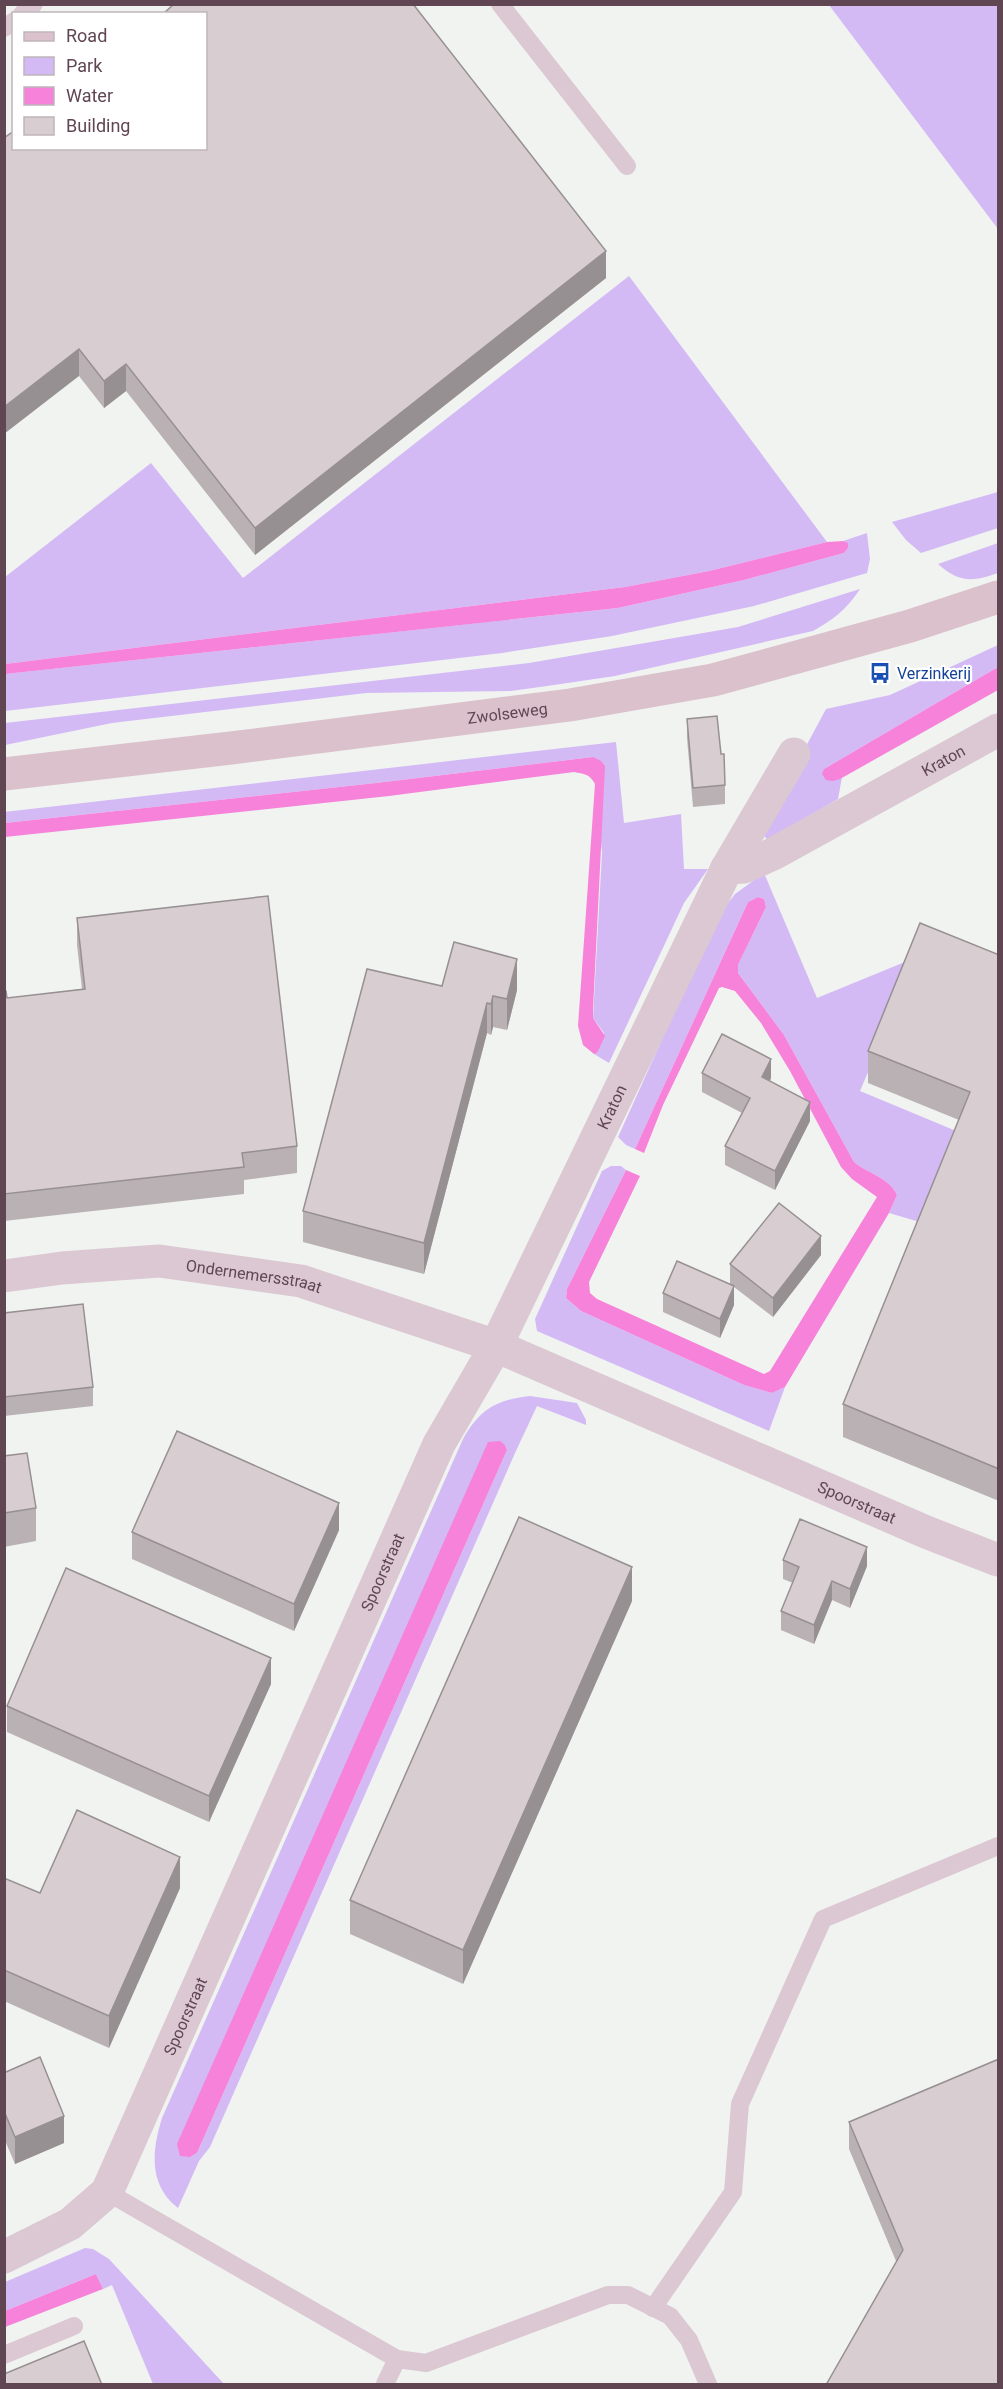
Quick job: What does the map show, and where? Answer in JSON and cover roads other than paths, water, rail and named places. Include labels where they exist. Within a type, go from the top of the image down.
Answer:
[{"type":"main road","name":"Zwolseweg","points":[[4,774],[570,705],[713,680],[910,626],[999,597]]},
{"type":"street","name":"Kraton","points":[[727,868],[744,867],[772,854],[999,729]]},
{"type":"street","name":"Kraton","points":[[496,1346],[727,868],[794,754]]},
{"type":"street","name":"Ondernemersstraat","points":[[4,1275],[159,1261],[301,1281],[496,1346]]},
{"type":"street","name":"Spoorstraat","points":[[4,2257],[70,2224],[107,2192],[439,1444],[496,1346],[915,1527],[999,1560]]},
{"type":"lane","points":[[500,4],[627,166]]},
{"type":"lane","points":[[653,2308],[733,2192],[740,2104],[823,1919],[999,1846]]},
{"type":"lane","points":[[107,2192],[397,2359],[426,2363],[608,2295],[628,2295],[670,2316],[689,2340],[708,2385]]},
{"type":"lane","points":[[4,2355],[74,2326]]},
{"type":"lane","points":[[385,2385],[397,2359]]},
{"type":"water","points":[[827,542],[848,543],[848,548],[844,553],[744,580],[618,608],[5,674],[5,664],[625,587],[709,571]]},
{"type":"water","points":[[998,667],[998,690],[840,779],[826,780],[822,774],[824,769]]},
{"type":"water","points":[[593,757],[605,766],[593,1018],[605,1036],[597,1053],[594,1054],[583,1045],[578,1026],[595,784],[586,775],[574,772],[389,796],[5,837],[5,823]]},
{"type":"water","points":[[758,897],[764,899],[766,907],[738,965],[738,973],[784,1035],[854,1162],[884,1180],[897,1195],[889,1213],[785,1387],[772,1393],[744,1385],[581,1311],[566,1298],[567,1289],[626,1170],[640,1176],[589,1282],[590,1293],[597,1299],[764,1374],[770,1371],[877,1197],[852,1179],[841,1167],[790,1071],[761,1023],[735,991],[722,987],[719,988],[663,1105],[644,1153],[635,1149],[748,902]]},
{"type":"water","points":[[500,1441],[507,1450],[197,2153],[190,2157],[180,2156],[177,2144],[488,1442]]},
{"type":"water","points":[[96,2274],[103,2289],[5,2327],[5,2311]]},
{"type":"place","name":"Verzinkerij","points":[[880,673]]}]
